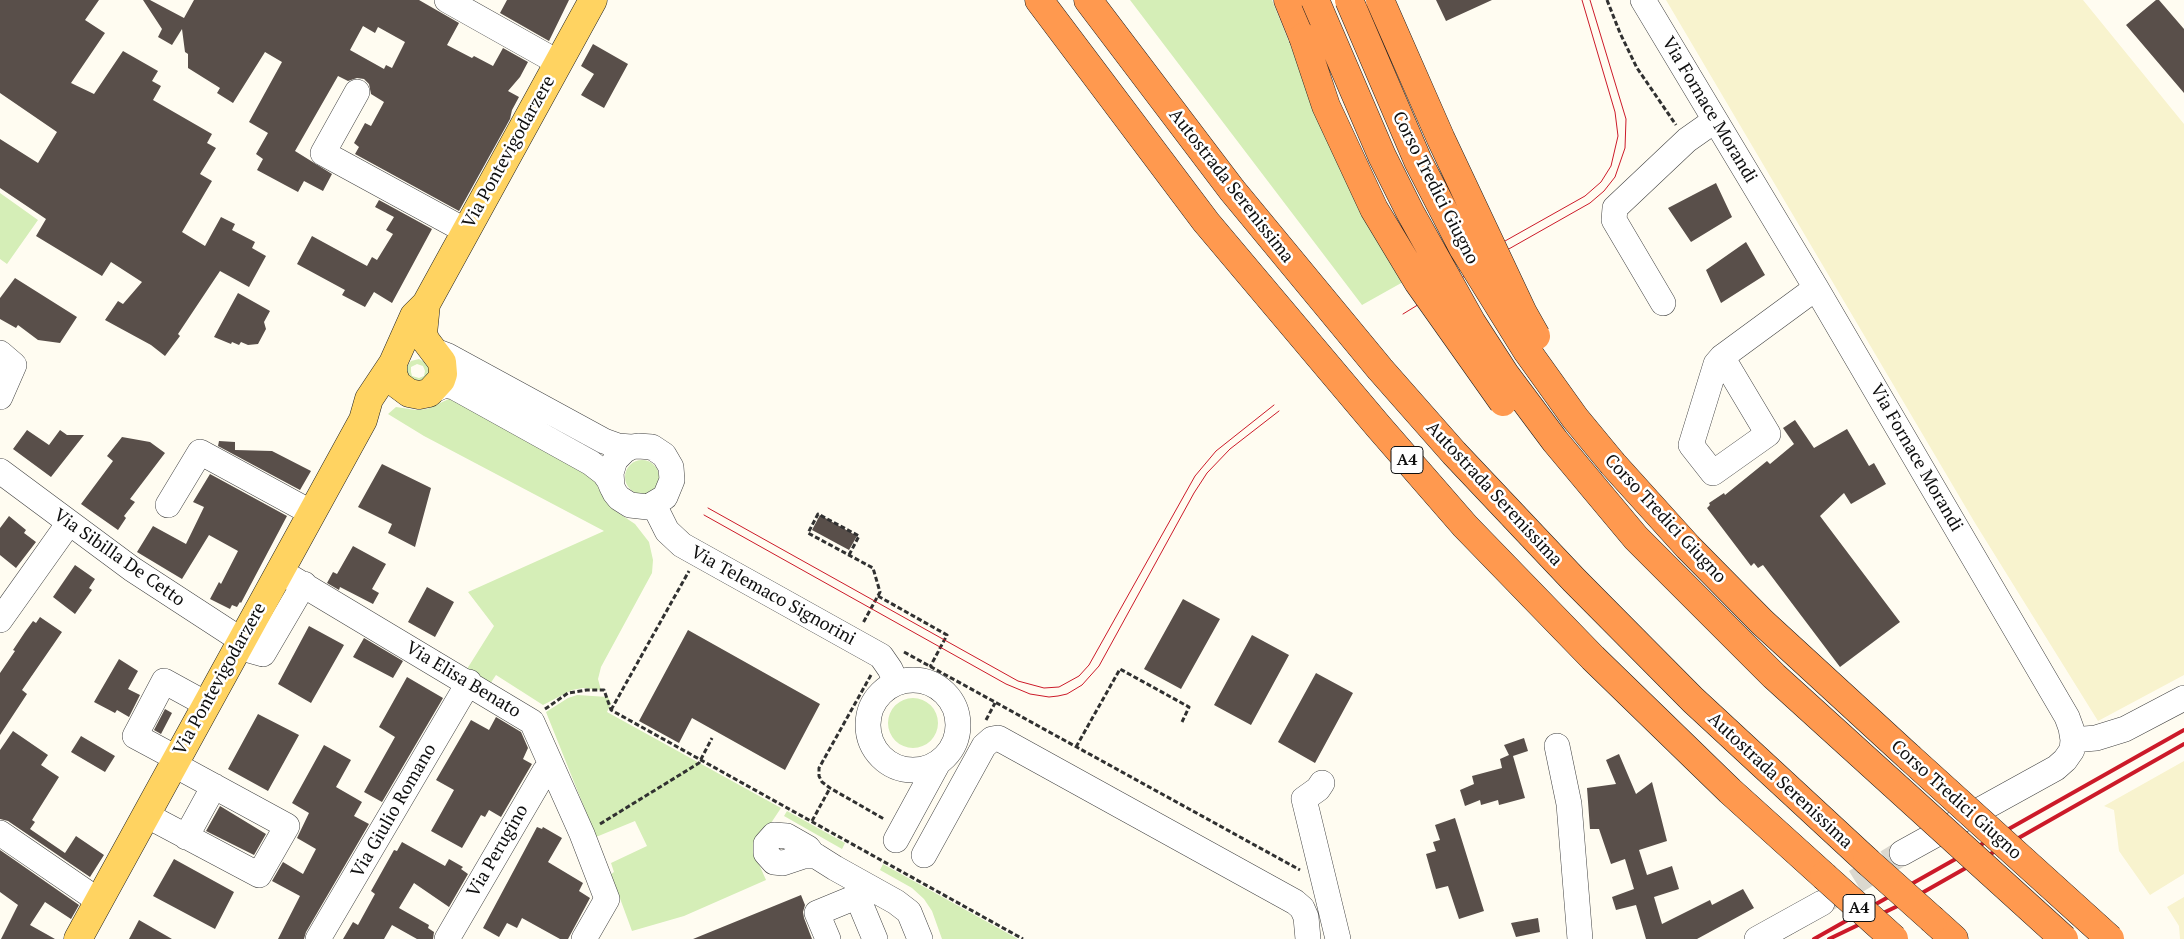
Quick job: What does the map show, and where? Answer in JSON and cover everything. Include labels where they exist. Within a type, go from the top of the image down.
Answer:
[{"type":"highway","name":"A4","points":[[1039,0],[1206,222],[1465,526],[1593,658],[1730,791],[1894,939]]},
{"type":"highway","name":"Autostrada Serenissima","points":[[1088,0],[1232,190],[1374,361],[1454,453],[1562,567],[1693,700],[1954,939]]},
{"type":"highway","points":[[1288,0],[1303,37],[1326,106],[1374,209],[1418,282],[1500,398],[1571,484],[1636,538]]},
{"type":"highway","name":"Corso Tredici Giugno","points":[[1315,0],[1390,173],[1472,323],[1505,374],[1593,489],[1636,538],[1774,676],[2064,939]]},
{"type":"highway","name":"Corso Tredici Giugno","points":[[1348,0],[1418,161],[1463,248],[1527,351],[1575,418],[1613,464],[1688,547],[1762,622],[2110,939]]},
{"type":"highway","points":[[1380,0],[1429,115],[1523,313],[1613,464]]},
{"type":"main road","name":"Via Pontevigodarzere","points":[[78,939],[363,420],[369,399],[396,359],[414,316],[426,304],[593,0]]},
{"type":"main road","name":"Via Pontevigodarzere","points":[[363,420],[394,395],[421,392],[438,386],[443,374],[442,362],[423,334],[426,304]]},
{"type":"main road","points":[[421,392],[396,384],[393,374],[396,359],[406,347],[416,344],[433,350]]},
{"type":"street","points":[[446,0],[558,63]]},
{"type":"street","name":"Via Fornace Morandi","points":[[1643,0],[1816,288],[2068,717],[2073,740]]},
{"type":"street","points":[[357,92],[322,153],[466,231]]},
{"type":"street","points":[[1663,303],[1614,220],[1615,208],[1687,140],[1714,120]]},
{"type":"street","points":[[1722,357],[1816,288]]},
{"type":"street","points":[[421,392],[445,385],[458,389],[591,462],[604,473],[619,498],[630,505],[642,508],[654,505],[665,497],[671,486],[671,467],[664,455],[652,447],[618,446],[604,441],[448,356],[433,350]]},
{"type":"street","points":[[0,353],[14,365],[0,397]]},
{"type":"street","points":[[612,487],[611,473],[615,460],[631,447]]},
{"type":"street","points":[[168,505],[200,452],[312,513]]},
{"type":"street","name":"Via Sibilla De Cetto","points":[[0,472],[132,569],[240,644],[263,654],[304,584]]},
{"type":"street","name":"Via Telemaco Signorini","points":[[654,505],[667,531],[682,545],[881,656]]},
{"type":"street","points":[[0,620],[69,523]]},
{"type":"street","name":"Via Elisa Benato","points":[[280,571],[469,682],[532,722],[582,834],[607,899],[584,939]]},
{"type":"street","points":[[881,656],[896,682]]},
{"type":"street","points":[[899,835],[938,763],[949,753],[956,740],[959,725],[957,710],[950,697],[939,687],[926,681],[911,679],[896,682],[884,690],[874,702],[868,724],[868,731],[873,745],[882,757],[895,766],[909,770],[924,769],[938,763]]},
{"type":"street","points":[[146,815],[259,875],[287,826],[214,786],[135,736],[164,681],[206,704]]},
{"type":"street","name":"Via Giulio Romano","points":[[318,939],[469,682]]},
{"type":"street","points":[[1902,853],[2056,768],[2072,750],[2073,740],[2096,738],[2125,729],[2184,698]]},
{"type":"street","points":[[924,855],[984,746],[992,739],[998,738],[1294,902],[1302,908],[1306,916],[1308,939]]},
{"type":"street","points":[[1556,746],[1569,804],[1580,939]]},
{"type":"street","points":[[895,766],[913,794],[913,808]]},
{"type":"street","name":"Via Perugino","points":[[447,939],[544,771],[552,767]]},
{"type":"street","points":[[186,837],[214,786]]},
{"type":"street","points":[[1313,791],[1338,939]]},
{"type":"street","points":[[0,833],[99,901]]},
{"type":"street","points":[[816,856],[901,905],[911,916],[920,939]]},
{"type":"street","points":[[828,939],[817,913],[851,900],[860,903],[875,939]]},
{"type":"street","points":[[1757,939],[1822,903]]},
{"type":"path","points":[[1607,0],[1637,68],[1681,132]]},
{"type":"path","points":[[849,555],[860,536],[818,514],[808,532],[849,555],[873,568],[880,592],[861,626]]},
{"type":"path","points":[[611,710],[698,554]]},
{"type":"path","points":[[878,596],[947,635],[930,666]]},
{"type":"path","points":[[899,835],[830,788],[822,782],[819,776],[819,768],[888,643],[1304,872]]},
{"type":"path","points":[[1076,747],[1120,669],[1189,707],[1182,722]]},
{"type":"path","points":[[532,722],[548,706],[568,693],[604,690],[611,710],[1023,939]]},
{"type":"path","points":[[983,726],[995,702]]},
{"type":"path","points":[[582,834],[699,763],[712,738]]},
{"type":"path","points":[[812,821],[830,788]]},
{"type":"shaded area","points":[[1666,0],[2083,0],[2184,124],[2184,675],[2098,721],[1975,523]]},
{"type":"shaded area","points":[[2184,761],[2184,874],[2150,895],[2119,851],[2114,810],[2104,806]]},
{"type":"shaded area","points":[[2184,897],[2184,939],[2180,939],[2179,926],[2167,907]]},
{"type":"green space","points":[[1130,0],[1272,0],[1328,138],[1403,282],[1362,305]]},
{"type":"green space","points":[[0,193],[38,220],[7,264],[0,259]]},
{"type":"green space","points":[[419,359],[426,363],[429,369],[429,373],[420,383],[407,376],[406,368],[411,361]],"holes":[[[417,364],[423,366],[424,376],[419,378],[412,376],[411,367]]]},
{"type":"green space","points":[[451,398],[582,470],[593,479],[611,508],[635,524],[649,542],[653,560],[652,573],[601,667],[598,679],[601,690],[583,688],[572,690],[543,705],[496,675],[490,684],[467,669],[494,626],[468,592],[604,531],[424,436],[388,414],[396,407],[416,410],[427,409]]},
{"type":"green space","points":[[642,460],[654,465],[659,477],[654,489],[642,494],[630,489],[625,477],[630,465]]},
{"type":"green space","points":[[577,695],[608,697],[611,703],[607,712],[781,808],[769,826],[758,862],[766,880],[684,916],[632,931],[611,874],[614,872],[611,863],[647,846],[635,821],[596,837],[546,712],[568,698]]},
{"type":"green space","points":[[918,698],[931,705],[937,713],[937,733],[931,741],[923,747],[908,748],[895,741],[889,733],[888,718],[895,705],[903,699]]},
{"type":"green space","points":[[787,811],[845,843],[842,849],[784,816]]},
{"type":"green space","points":[[883,864],[1018,939],[942,939],[932,911],[924,899],[912,888],[880,870]]},
{"type":"building","points":[[0,0],[99,0],[85,20],[105,33],[71,83],[94,94],[123,51],[158,71],[152,81],[161,86],[153,100],[212,134],[207,143],[216,148],[200,174],[212,181],[182,232],[205,246],[221,217],[235,224],[232,230],[255,242],[252,248],[266,256],[249,287],[220,271],[178,334],[180,336],[165,356],[151,345],[105,320],[118,301],[123,304],[142,282],[111,262],[102,276],[36,236],[46,219],[0,188],[0,139],[38,163],[57,132],[0,93]]},
{"type":"building","points":[[143,0],[150,0],[184,18],[194,0],[419,0],[459,23],[447,45],[493,66],[503,48],[528,62],[520,77],[508,91],[519,97],[512,110],[510,119],[459,211],[355,154],[359,147],[354,143],[365,123],[371,126],[384,102],[371,94],[369,84],[364,79],[357,78],[348,81],[338,76],[295,151],[332,174],[323,191],[304,181],[298,192],[257,170],[263,159],[256,154],[268,133],[249,122],[282,62],[265,52],[233,103],[217,93],[220,88],[188,68],[188,54],[185,52],[182,29],[172,45],[158,37],[162,29]],"holes":[[[363,26],[375,33],[378,27],[405,42],[392,68],[386,65],[384,69],[350,50]]]},
{"type":"building","points":[[507,0],[569,0],[549,41],[500,13]]},
{"type":"building","points":[[1436,0],[1492,0],[1446,21]]},
{"type":"building","points":[[2156,0],[2159,0],[2184,29],[2184,93],[2126,25]]},
{"type":"building","points":[[593,44],[628,64],[604,108],[581,95],[594,74],[581,66]]},
{"type":"building","points":[[1716,183],[1732,217],[1691,242],[1668,208]]},
{"type":"building","points":[[379,200],[432,229],[392,303],[374,292],[365,307],[342,295],[345,290],[297,264],[312,236],[367,266],[372,257],[377,260],[393,234],[386,230],[394,217],[375,207]]},
{"type":"building","points":[[1746,242],[1765,275],[1721,303],[1706,270]]},
{"type":"building","points":[[15,278],[77,317],[60,343],[38,340],[18,325],[16,328],[0,319],[0,298]]},
{"type":"building","points":[[238,293],[270,311],[264,322],[266,329],[258,344],[248,345],[241,342],[239,345],[232,342],[231,344],[214,337]]},
{"type":"building","points":[[1795,420],[1814,448],[1847,429],[1869,466],[1874,463],[1886,484],[1851,504],[1844,493],[1820,516],[1900,622],[1840,667],[1763,565],[1758,568],[1754,563],[1751,566],[1707,508],[1710,505],[1709,503],[1724,493],[1725,495],[1767,461],[1770,464],[1794,444],[1783,428]]},
{"type":"building","points":[[27,430],[49,445],[60,430],[67,435],[84,435],[51,477],[13,449]]},
{"type":"building","points":[[122,437],[150,442],[165,453],[130,499],[135,502],[124,516],[126,518],[118,530],[81,504],[113,461],[107,456]]},
{"type":"building","points":[[219,441],[235,442],[235,450],[272,451],[311,471],[300,490],[218,446]]},
{"type":"building","points":[[382,464],[431,488],[415,547],[388,533],[392,524],[358,507]]},
{"type":"building","points":[[210,474],[287,516],[241,603],[237,607],[232,605],[230,609],[210,599],[219,582],[221,584],[238,551],[209,535],[182,579],[137,552],[153,526],[186,544],[204,507],[193,502]]},
{"type":"building","points":[[820,515],[857,536],[849,550],[812,530]]},
{"type":"building","points":[[9,516],[26,530],[24,533],[36,542],[16,568],[0,555],[0,528]]},
{"type":"building","points":[[353,546],[386,564],[372,589],[379,593],[373,604],[340,587],[339,590],[327,583],[333,572],[337,574]]},
{"type":"building","points":[[75,565],[95,579],[89,588],[92,590],[75,614],[53,597]]},
{"type":"building","points":[[427,587],[454,602],[435,637],[408,622]]},
{"type":"building","points":[[1183,599],[1220,619],[1181,689],[1144,669]]},
{"type":"building","points":[[40,617],[62,632],[22,690],[27,694],[0,735],[0,673],[25,632],[33,621],[36,623]]},
{"type":"building","points":[[309,626],[344,645],[311,703],[278,684]]},
{"type":"building","points":[[688,630],[820,704],[785,770],[692,718],[679,743],[639,721]]},
{"type":"building","points":[[1252,635],[1289,655],[1251,725],[1214,705]]},
{"type":"building","points":[[364,638],[403,661],[393,678],[353,657]]},
{"type":"building","points":[[119,659],[138,671],[128,689],[140,695],[129,717],[117,710],[115,713],[94,702]]},
{"type":"building","points":[[1316,673],[1353,693],[1315,763],[1278,742]]},
{"type":"building","points":[[407,677],[443,698],[382,802],[364,792],[395,737],[379,727]]},
{"type":"building","points":[[165,709],[172,713],[161,734],[154,730]]},
{"type":"building","points":[[258,714],[299,735],[268,791],[228,769]]},
{"type":"building","points":[[496,717],[521,732],[528,748],[523,759],[532,764],[501,817],[489,810],[485,817],[481,815],[462,848],[431,831],[454,790],[436,780],[471,720],[489,730]]},
{"type":"building","points":[[13,731],[48,755],[41,765],[59,777],[32,820],[35,822],[30,829],[65,853],[76,836],[104,855],[90,877],[8,821],[0,819],[0,750]]},
{"type":"building","points":[[81,736],[115,756],[105,772],[71,752]]},
{"type":"building","points":[[1524,738],[1528,751],[1513,756],[1525,798],[1499,805],[1498,800],[1481,805],[1480,800],[1465,806],[1460,790],[1474,784],[1472,776],[1502,768],[1500,759],[1509,755],[1504,745]]},
{"type":"building","points":[[324,745],[351,760],[336,787],[362,802],[354,816],[369,824],[306,932],[304,939],[278,939],[300,896],[272,881],[283,862],[303,874],[316,849],[297,838],[309,813],[292,803]]},
{"type":"building","points":[[1619,754],[1636,794],[1652,782],[1667,841],[1639,850],[1647,875],[1672,866],[1679,889],[1654,897],[1662,924],[1710,900],[1712,905],[1743,889],[1754,908],[1697,939],[1646,939],[1636,905],[1616,910],[1612,897],[1634,889],[1625,859],[1611,864],[1599,829],[1590,829],[1587,788],[1616,784],[1606,760]]},
{"type":"building","points":[[220,806],[266,834],[254,855],[206,831]]},
{"type":"building","points":[[1455,818],[1484,911],[1459,919],[1448,886],[1436,889],[1426,854],[1436,851],[1433,842],[1440,840],[1435,825]]},
{"type":"building","points":[[537,827],[542,829],[543,827],[562,838],[548,862],[583,883],[579,891],[590,898],[568,939],[560,939],[522,918],[517,928],[507,923],[499,937],[483,928]]},
{"type":"building","points":[[402,842],[445,866],[449,859],[463,867],[461,869],[468,874],[449,907],[414,883],[399,908],[429,925],[428,928],[434,932],[433,939],[417,939],[392,925],[384,939],[343,939],[353,922],[358,925],[375,894],[371,891],[394,850],[397,851]]},
{"type":"building","points":[[0,850],[79,905],[71,919],[45,902],[30,925],[55,939],[1,939],[18,905],[0,892]]},
{"type":"building","points":[[174,859],[234,892],[215,929],[153,896]]},
{"type":"building","points":[[801,895],[805,905],[804,918],[812,939],[693,939]]},
{"type":"building","points":[[1538,918],[1540,932],[1516,937],[1511,923]]},
{"type":"building","points":[[139,920],[172,939],[129,939]]},
{"type":"tunnel","points":[[1824,901],[1902,853]]},
{"type":"tram line","points":[[1439,283],[1505,241],[1585,196],[1601,182],[1611,166],[1618,136],[1615,112],[1582,0]]},
{"type":"tram line","points":[[1403,314],[1507,250],[1590,203],[1604,191],[1615,177],[1625,148],[1626,119],[1590,0]]},
{"type":"tram line","points":[[708,508],[1018,681],[1044,688],[1059,687],[1079,676],[1089,665],[1195,476],[1216,451],[1274,405]]},
{"type":"tram line","points":[[704,515],[1006,684],[1030,694],[1049,697],[1058,696],[1067,694],[1082,685],[1099,666],[1194,493],[1207,473],[1230,449],[1279,411]]},
{"type":"railway","points":[[1814,939],[2184,730]]},
{"type":"railway","points":[[1829,939],[1906,902],[2184,744]]}]
